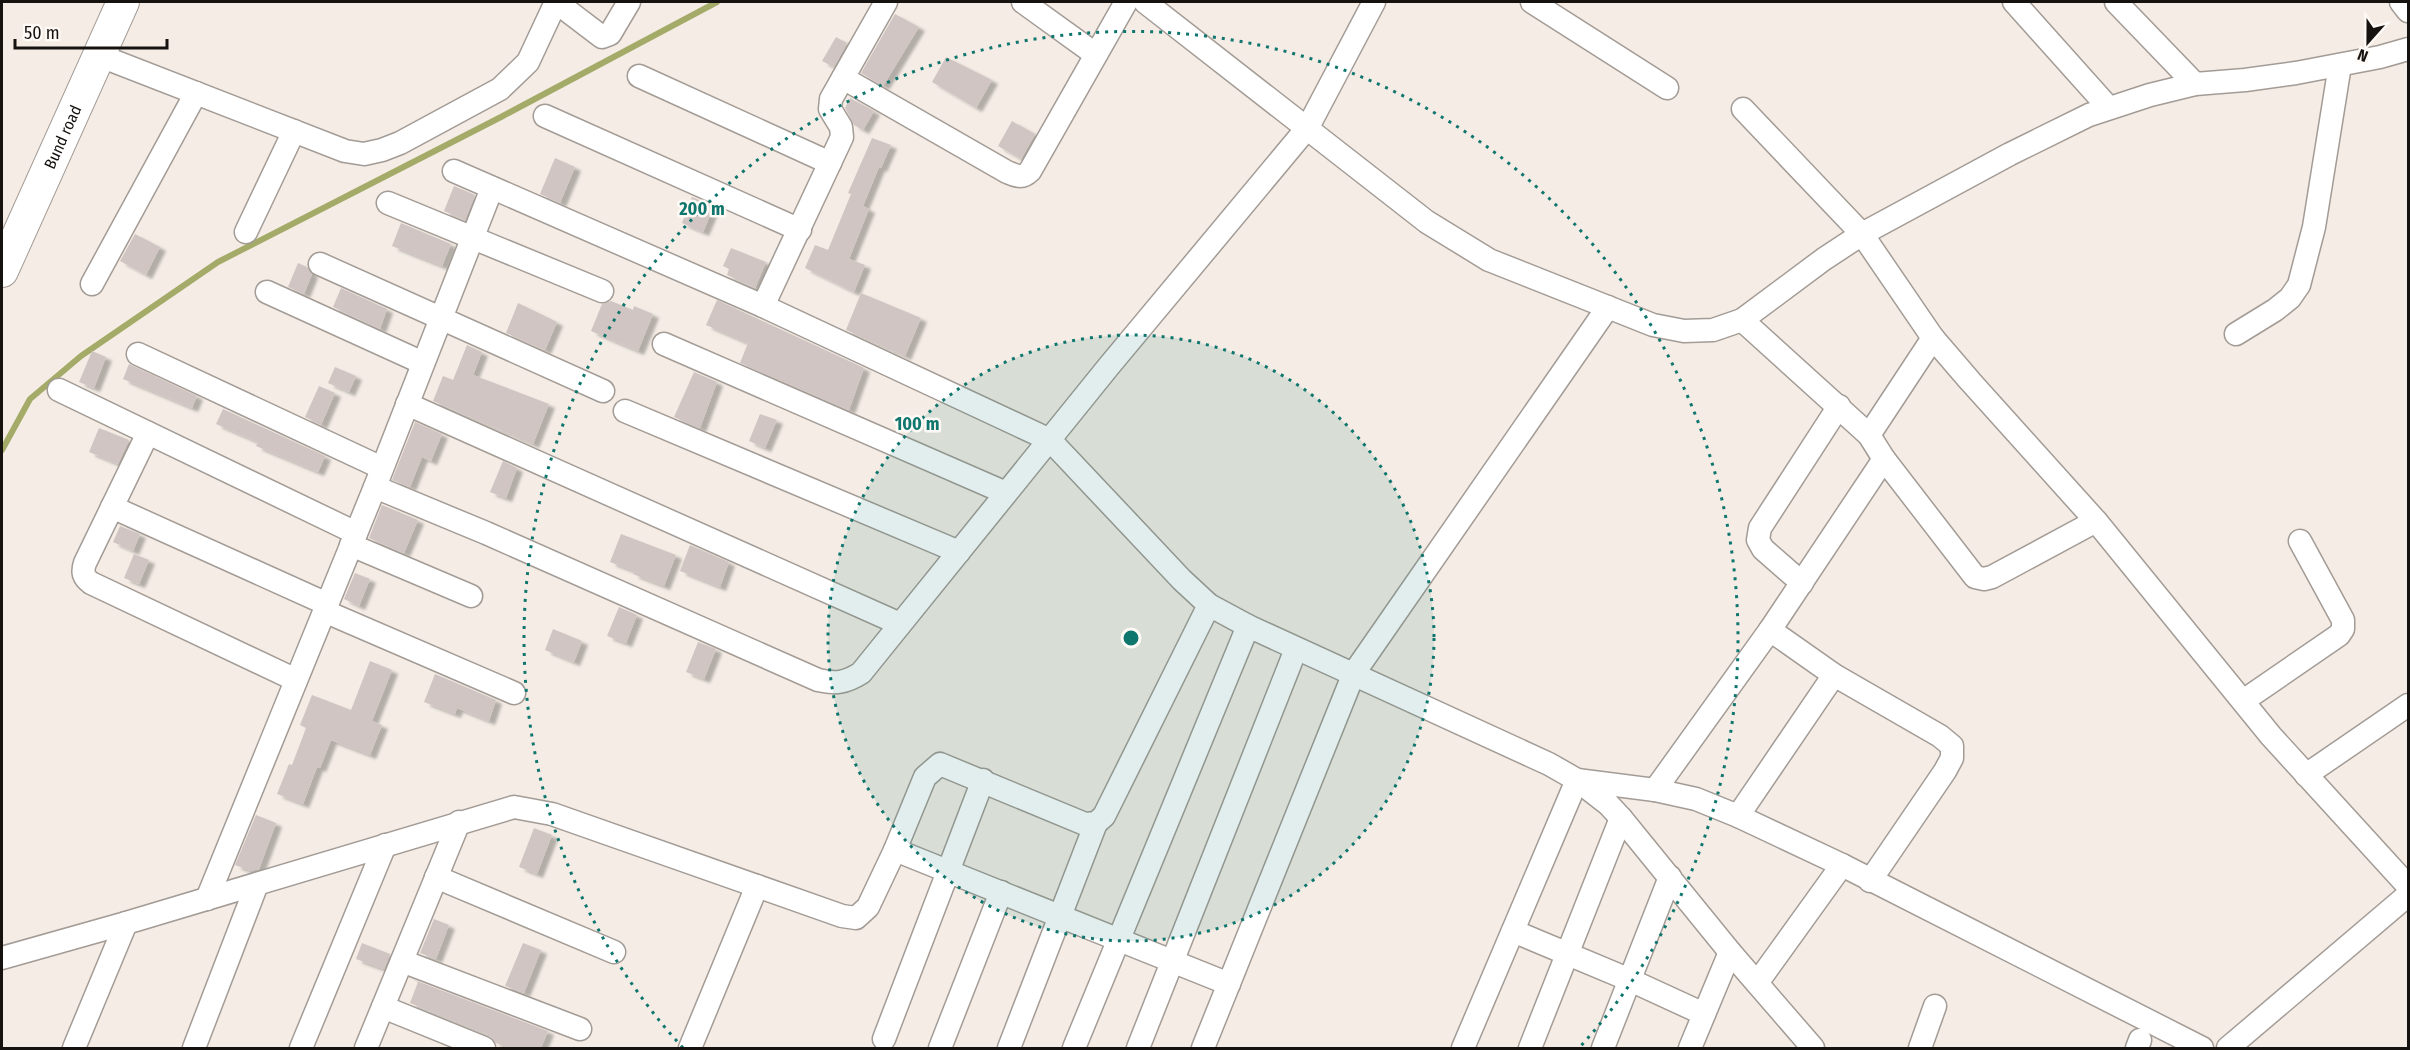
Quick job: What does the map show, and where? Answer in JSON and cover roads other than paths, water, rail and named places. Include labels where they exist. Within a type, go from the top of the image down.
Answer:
[{"type":"street","name":"Bund road","points":[[2,271],[123,2]]},
{"type":"street","points":[[98,55],[345,151],[364,154],[400,143],[500,89],[528,62],[556,2],[602,37],[610,34],[629,2]]},
{"type":"street","points":[[763,306],[842,136],[841,128],[830,109],[831,99],[886,2]]},
{"type":"street","points":[[1023,2],[1095,54]]},
{"type":"street","points":[[843,78],[1017,177],[1025,176],[1030,171],[1126,2]]},
{"type":"street","points":[[1145,2],[1427,222],[1456,242],[1489,260],[1608,308],[1653,325],[1684,331],[1713,330],[1742,320],[1824,259],[1862,234],[2010,154],[2109,108],[2195,84],[2245,80],[2340,65],[2409,49]]},
{"type":"street","points":[[138,354],[486,533],[818,680],[835,684],[849,680],[861,672],[1108,366],[1308,128],[1374,2]]},
{"type":"street","points":[[1532,2],[1667,88]]},
{"type":"street","points":[[2014,2],[2109,108]]},
{"type":"street","points":[[2116,2],[2195,84]]},
{"type":"street","points":[[2402,2],[2409,11]]},
{"type":"street","points":[[2236,334],[2275,310],[2290,298],[2299,285],[2314,227],[2340,65]]},
{"type":"street","points":[[639,76],[830,163]]},
{"type":"street","points":[[92,284],[196,93]]},
{"type":"street","points":[[1743,109],[1862,234],[1933,338],[2096,520],[2242,701],[2306,775],[2409,886]]},
{"type":"street","points":[[545,116],[800,230]]},
{"type":"street","points":[[246,232],[294,131]]},
{"type":"street","points":[[454,171],[763,306],[1050,440],[1182,580],[1209,605],[1296,649],[1354,673],[1549,764],[1577,780],[1608,804],[1621,818],[1730,952],[1813,1048]]},
{"type":"street","points":[[207,899],[379,477],[492,188]]},
{"type":"street","points":[[388,203],[602,291]]},
{"type":"street","points":[[320,264],[603,391]]},
{"type":"street","points":[[267,292],[423,363]]},
{"type":"street","points":[[1203,1048],[1354,673],[1608,308]]},
{"type":"street","points":[[1742,320],[1869,435],[1884,459],[1975,577],[1984,579],[1992,577],[2096,520]]},
{"type":"street","points":[[1869,435],[1933,338]]},
{"type":"street","points":[[664,344],[1006,493]]},
{"type":"street","points":[[59,390],[471,596]]},
{"type":"street","points":[[407,404],[900,624]]},
{"type":"street","points":[[1802,583],[1763,549],[1758,540],[1760,528],[1839,406]]},
{"type":"street","points":[[625,411],[959,552]]},
{"type":"street","points":[[148,433],[85,562],[83,570],[85,578],[296,680]]},
{"type":"street","points":[[1655,790],[1770,630],[1884,459]]},
{"type":"street","points":[[112,507],[326,608],[514,693]]},
{"type":"street","points":[[2242,701],[2339,636],[2343,629],[2343,620],[2300,541]]},
{"type":"street","points":[[1009,1048],[1096,823],[1104,816],[1209,605]]},
{"type":"street","points":[[1074,1048],[1121,939],[1248,626]]},
{"type":"street","points":[[1770,630],[1834,675],[1940,736],[1952,746],[1952,758],[1946,771],[1870,880]]},
{"type":"street","points":[[1138,1048],[1296,649]]},
{"type":"street","points":[[1738,816],[1834,675]]},
{"type":"street","points":[[2306,775],[2409,705]]},
{"type":"street","points":[[2,957],[126,923],[514,807],[552,814],[842,916],[856,918],[868,907],[895,850],[925,777],[940,764],[1085,824],[1096,823]]},
{"type":"street","points":[[884,1039],[983,780]]},
{"type":"street","points":[[1577,780],[1655,790],[1696,800],[1738,816],[1842,865],[2202,1048]]},
{"type":"street","points":[[1463,1048],[1577,780]]},
{"type":"street","points":[[1530,1048],[1621,818]]},
{"type":"street","points":[[366,1048],[459,822]]},
{"type":"street","points":[[302,1048],[385,845]]},
{"type":"street","points":[[895,850],[1229,984]]},
{"type":"street","points":[[1757,984],[1842,865]]},
{"type":"street","points":[[436,877],[614,951]]},
{"type":"street","points":[[1603,1048],[1670,878]]},
{"type":"street","points":[[194,1048],[257,884]]},
{"type":"street","points":[[690,1048],[757,886]]},
{"type":"street","points":[[939,1048],[1001,892]]},
{"type":"street","points":[[2228,1048],[2409,895]]},
{"type":"street","points":[[74,1048],[126,923]]},
{"type":"street","points":[[1513,931],[1704,1014]]},
{"type":"street","points":[[1690,1048],[1730,952]]},
{"type":"street","points":[[402,961],[580,1029]]},
{"type":"street","points":[[1920,1048],[1935,1006]]},
{"type":"street","points":[[383,1007],[484,1048]]},
{"type":"waterway","points":[[2,450],[30,399],[81,356],[218,262],[501,117],[717,2]]}]
